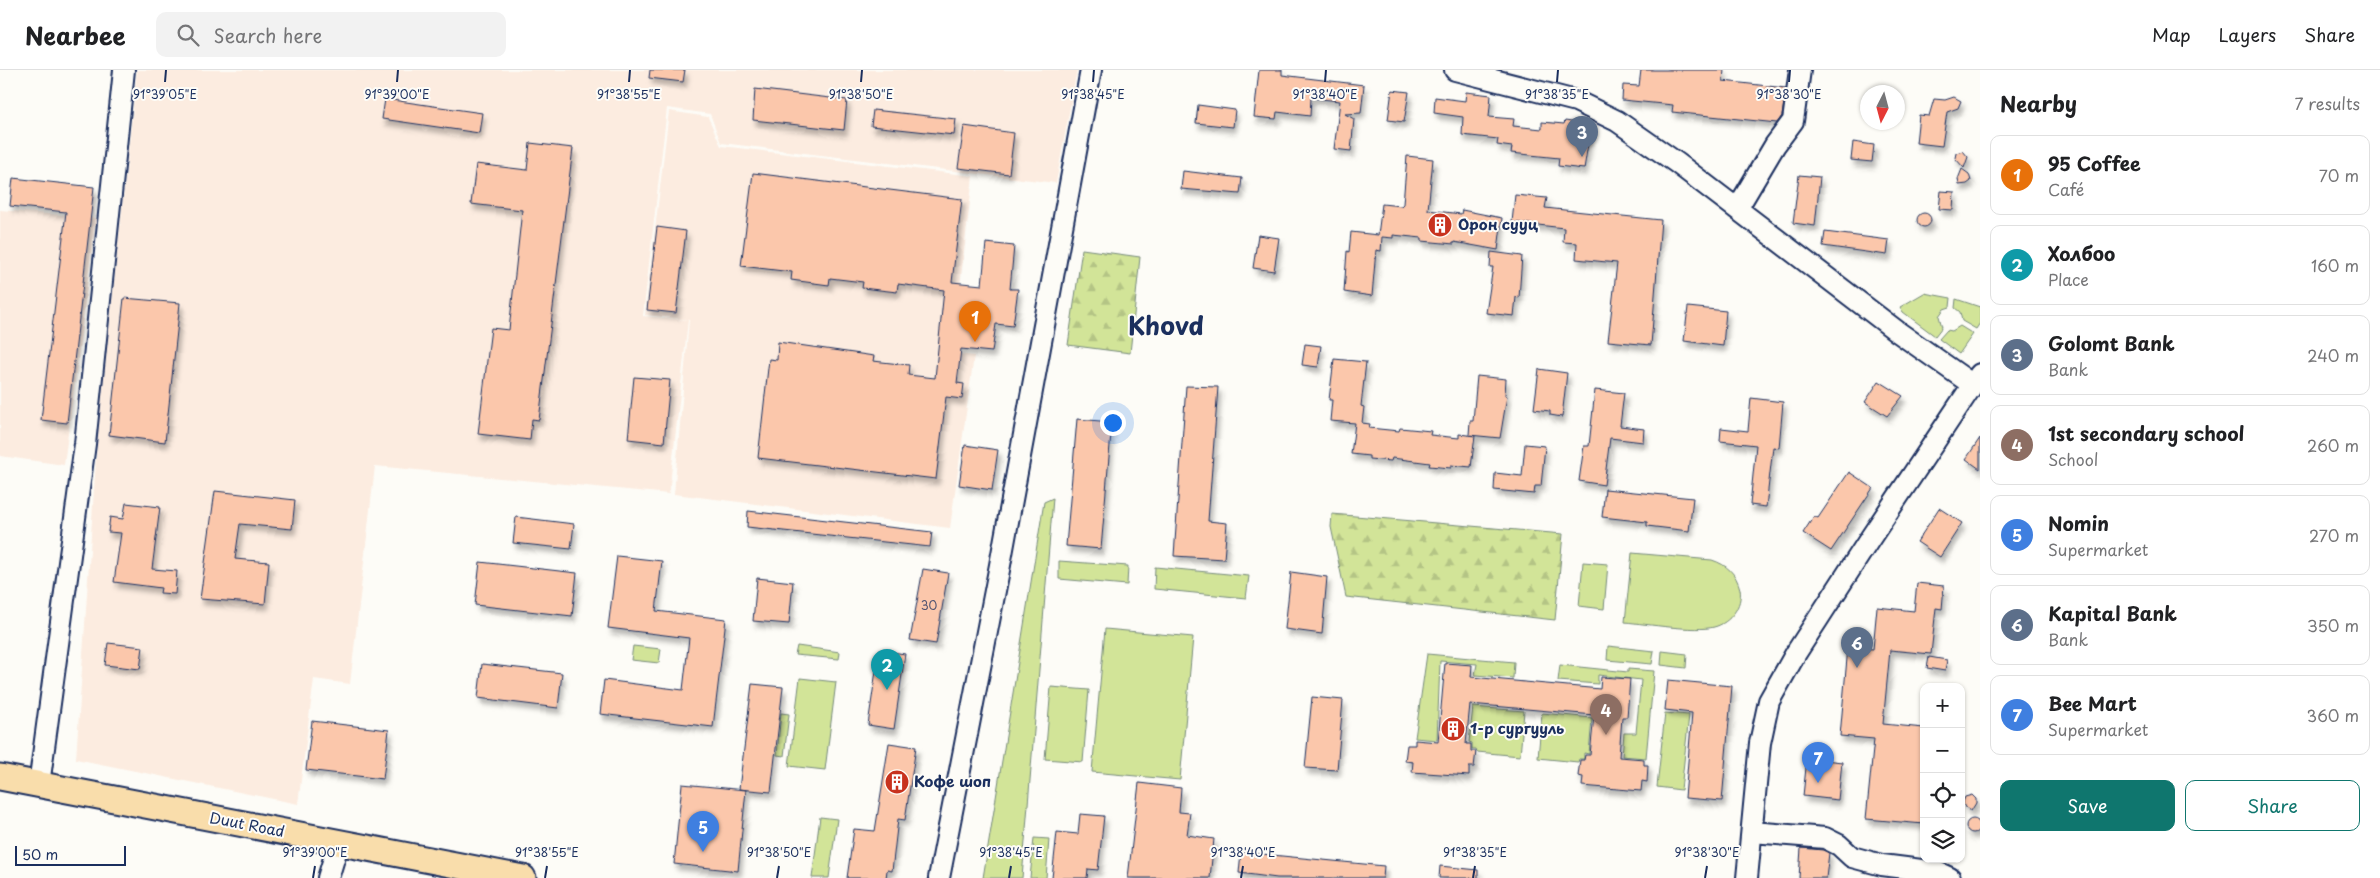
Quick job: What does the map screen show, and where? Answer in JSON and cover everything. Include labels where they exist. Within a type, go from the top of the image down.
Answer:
[{"type":"main road","name":"Duut Road","points":[[0,777],[523,878]]},
{"type":"street","points":[[39,785],[85,444],[124,70]]},
{"type":"street","points":[[939,878],[1002,556],[1090,70]]},
{"type":"street","points":[[1455,70],[1554,94],[1605,114],[1638,135],[1738,209],[1898,332],[1977,381],[1870,537],[1796,653],[1769,701],[1760,743],[1747,878]]},
{"type":"street","points":[[1738,209],[1775,145],[1793,121],[1800,70]]},
{"type":"street","points":[[1752,832],[1825,838],[1839,844],[1852,857],[1882,865],[1937,872],[1950,878]]},
{"type":"street","points":[[328,878],[338,842]]},
{"type":"shaded area","points":[[137,70],[1077,70],[1056,183],[721,143],[710,114],[667,108],[643,316],[688,320],[669,494],[375,466],[350,684],[314,679],[298,804],[76,759],[98,430]]},
{"type":"shaded area","points":[[669,111],[708,117],[721,146],[973,176],[952,353],[974,356],[950,528],[674,494],[689,320],[645,315]]},
{"type":"shaded area","points":[[0,210],[96,218],[64,465],[0,456]]},
{"type":"green space","points":[[1082,249],[1140,257],[1130,353],[1068,345]]},
{"type":"green space","points":[[1924,293],[1951,298],[1950,307],[1944,309],[1939,316],[1942,327],[1935,336],[1903,312],[1900,307]]},
{"type":"green space","points":[[1956,299],[1980,307],[1980,323],[1976,329],[1962,321],[1960,312],[1955,308]]},
{"type":"green space","points":[[1960,326],[1973,334],[1959,354],[1939,339],[1947,330],[1952,331]]},
{"type":"green space","points":[[1053,498],[1022,878],[983,878],[1044,502]]},
{"type":"green space","points":[[1332,514],[1563,534],[1555,620],[1346,597],[1331,527]]},
{"type":"green space","points":[[1632,553],[1712,560],[1722,564],[1733,574],[1740,589],[1739,602],[1734,613],[1720,625],[1695,629],[1625,622]]},
{"type":"green space","points":[[1059,561],[1128,566],[1127,585],[1059,579]]},
{"type":"green space","points":[[1583,562],[1608,564],[1604,609],[1579,606]]},
{"type":"green space","points":[[1155,567],[1249,576],[1246,598],[1154,589]]},
{"type":"green space","points":[[1105,629],[1193,637],[1180,780],[1092,772]]},
{"type":"green space","points":[[633,646],[661,649],[659,663],[631,660]]},
{"type":"green space","points":[[797,646],[840,652],[839,659],[795,655]]},
{"type":"green space","points":[[1608,646],[1654,651],[1652,664],[1607,660]]},
{"type":"green space","points":[[1662,651],[1687,654],[1686,668],[1661,665]]},
{"type":"green space","points":[[1427,654],[1514,662],[1513,678],[1475,675],[1477,664],[1440,661],[1437,740],[1415,738]]},
{"type":"green space","points":[[1560,665],[1628,672],[1628,669],[1654,671],[1646,758],[1622,756],[1624,733],[1636,733],[1641,680],[1598,675],[1598,684],[1558,681]]},
{"type":"green space","points":[[800,678],[836,682],[825,770],[789,766]]},
{"type":"green space","points":[[1051,687],[1089,690],[1083,762],[1045,759]]},
{"type":"green space","points":[[1473,707],[1524,711],[1520,756],[1477,752],[1476,749],[1472,749],[1472,743],[1469,742]]},
{"type":"green space","points":[[781,713],[789,714],[784,756],[777,755]]},
{"type":"green space","points":[[1542,713],[1592,718],[1589,754],[1584,753],[1584,759],[1579,759],[1578,762],[1538,758]]},
{"type":"green space","points":[[1665,713],[1689,715],[1681,790],[1657,787]]},
{"type":"green space","points":[[820,817],[837,819],[829,878],[812,878]]},
{"type":"green space","points":[[1034,838],[1049,839],[1046,878],[1030,878]]},
{"type":"building","points":[[650,70],[685,70],[683,82],[649,78]]},
{"type":"building","points":[[1259,70],[1282,70],[1282,75],[1364,85],[1361,113],[1345,114],[1354,119],[1351,151],[1334,149],[1340,101],[1311,98],[1310,116],[1277,112],[1276,119],[1254,117]]},
{"type":"building","points":[[1641,70],[1724,70],[1723,81],[1786,88],[1782,116],[1777,123],[1672,112],[1673,105],[1622,100],[1623,85],[1639,86]]},
{"type":"building","points":[[755,89],[847,100],[844,130],[753,120]]},
{"type":"building","points":[[1392,90],[1409,92],[1404,122],[1388,120]]},
{"type":"building","points":[[1466,92],[1491,95],[1489,117],[1514,119],[1513,126],[1542,129],[1542,122],[1564,124],[1565,121],[1591,125],[1584,169],[1558,166],[1559,158],[1511,153],[1512,147],[1497,145],[1498,139],[1462,135],[1463,117],[1434,113],[1435,97],[1465,101]]},
{"type":"building","points":[[1954,97],[1961,101],[1958,108],[1947,112],[1942,146],[1916,143],[1919,115],[1929,116],[1934,99],[1945,100]]},
{"type":"building","points":[[385,99],[482,113],[479,133],[382,119]]},
{"type":"building","points":[[1198,105],[1235,110],[1233,127],[1196,123]]},
{"type":"building","points":[[873,110],[956,119],[954,135],[871,126]]},
{"type":"building","points":[[964,126],[1014,133],[1009,174],[958,168]]},
{"type":"building","points":[[1853,142],[1874,145],[1872,162],[1851,160]]},
{"type":"building","points":[[530,143],[573,148],[539,420],[532,419],[530,440],[478,434],[491,328],[509,330],[522,210],[471,204],[476,164],[527,170]]},
{"type":"building","points":[[1963,151],[1968,157],[1964,168],[1955,158],[1956,153]]},
{"type":"building","points":[[1407,156],[1433,159],[1428,210],[1461,214],[1462,210],[1502,218],[1498,250],[1454,242],[1454,244],[1422,241],[1422,238],[1393,235],[1393,238],[1382,237],[1381,251],[1376,250],[1372,296],[1344,292],[1347,251],[1349,252],[1351,232],[1378,235],[1382,204],[1401,206],[1403,204]]},
{"type":"building","points":[[1962,169],[1969,174],[1971,181],[1967,184],[1959,185],[1958,179]]},
{"type":"building","points":[[1183,171],[1242,178],[1240,194],[1181,189]]},
{"type":"building","points":[[753,173],[962,199],[952,282],[982,285],[986,243],[1014,246],[1010,289],[1018,289],[1013,326],[996,324],[992,352],[961,349],[957,383],[964,384],[962,399],[946,397],[936,479],[758,458],[769,359],[777,360],[778,342],[874,356],[873,361],[909,365],[908,375],[935,378],[944,290],[898,284],[897,292],[862,288],[863,282],[830,278],[829,285],[791,280],[792,272],[741,266]]},
{"type":"building","points":[[1799,175],[1820,177],[1815,226],[1793,223]]},
{"type":"building","points":[[13,178],[94,187],[67,423],[41,420],[66,212],[10,206]]},
{"type":"building","points":[[1941,191],[1954,192],[1953,210],[1939,209]]},
{"type":"building","points":[[1515,195],[1547,198],[1545,208],[1661,220],[1651,345],[1608,341],[1617,263],[1576,259],[1577,243],[1563,242],[1564,228],[1512,222]]},
{"type":"building","points":[[1924,213],[1929,215],[1931,220],[1929,225],[1924,227],[1919,225],[1917,220],[1919,215]]},
{"type":"building","points":[[657,227],[686,231],[676,313],[647,310]]},
{"type":"building","points":[[1825,232],[1889,240],[1887,255],[1823,246]]},
{"type":"building","points":[[1258,235],[1279,238],[1274,271],[1253,268]]},
{"type":"building","name":"Орон сууц","points":[[1491,252],[1522,256],[1519,298],[1516,297],[1514,316],[1486,313],[1493,267],[1490,267]]},
{"type":"building","points":[[124,298],[180,303],[165,442],[109,435]]},
{"type":"building","points":[[1688,307],[1726,311],[1723,346],[1684,341]]},
{"type":"building","points":[[1305,344],[1321,346],[1318,367],[1302,365]]},
{"type":"building","points":[[1334,359],[1366,362],[1361,406],[1364,407],[1362,423],[1370,424],[1369,428],[1399,431],[1400,428],[1431,431],[1430,435],[1459,438],[1459,434],[1475,436],[1471,467],[1451,465],[1451,468],[1429,466],[1430,463],[1392,458],[1391,461],[1369,459],[1369,456],[1351,454],[1355,423],[1330,421],[1332,400],[1329,400]]},
{"type":"building","points":[[1539,369],[1567,373],[1562,417],[1550,415],[1550,411],[1534,409]]},
{"type":"building","points":[[1477,376],[1506,379],[1505,395],[1507,396],[1500,438],[1469,435],[1470,421],[1473,421]]},
{"type":"building","points":[[634,377],[670,380],[664,443],[628,439]]},
{"type":"building","points":[[1879,381],[1903,396],[1887,416],[1865,402]]},
{"type":"building","points":[[1186,386],[1218,387],[1208,521],[1227,523],[1224,559],[1174,556]]},
{"type":"building","points":[[1595,390],[1624,393],[1620,426],[1644,429],[1643,442],[1610,438],[1604,485],[1579,481],[1584,446],[1589,446]]},
{"type":"building","points":[[1751,398],[1783,402],[1779,448],[1773,447],[1766,507],[1750,505],[1756,445],[1720,441],[1721,428],[1748,431]]},
{"type":"building","points":[[1077,419],[1112,422],[1101,549],[1066,546]]},
{"type":"building","points":[[1980,438],[1980,469],[1966,459]]},
{"type":"building","points":[[1525,444],[1545,446],[1541,486],[1535,486],[1534,494],[1494,490],[1495,473],[1522,476]]},
{"type":"building","points":[[965,445],[998,450],[992,490],[959,485]]},
{"type":"building","points":[[1849,472],[1873,488],[1831,551],[1803,533],[1814,516],[1818,518]]},
{"type":"building","points":[[1605,489],[1693,498],[1689,531],[1647,526],[1647,522],[1602,517]]},
{"type":"building","points":[[215,491],[295,500],[292,529],[240,524],[235,559],[269,562],[265,604],[200,599]]},
{"type":"building","points":[[126,503],[160,507],[152,569],[177,571],[175,594],[160,593],[161,588],[114,582],[121,533],[108,532],[110,517],[123,519]]},
{"type":"building","points":[[1939,508],[1962,523],[1940,557],[1917,542]]},
{"type":"building","points":[[748,511],[932,532],[930,547],[747,527]]},
{"type":"building","points":[[516,517],[574,524],[571,549],[513,543]]},
{"type":"building","points":[[617,556],[662,561],[656,611],[726,619],[713,727],[600,714],[604,680],[683,690],[689,638],[608,628]]},
{"type":"building","points":[[480,562],[577,573],[572,616],[475,605]]},
{"type":"building","points":[[923,569],[948,573],[936,644],[910,640]]},
{"type":"building","points":[[1291,572],[1327,577],[1322,634],[1285,629]]},
{"type":"building","points":[[757,578],[793,582],[789,624],[753,621]]},
{"type":"building","points":[[1917,583],[1944,586],[1942,609],[1936,608],[1931,654],[1890,650],[1883,724],[1920,728],[1920,824],[1866,819],[1874,739],[1840,736],[1848,647],[1873,649],[1877,607],[1914,611]]},
{"type":"building","points":[[108,643],[143,647],[140,669],[105,665]]},
{"type":"building","points":[[879,650],[905,654],[894,729],[868,725]]},
{"type":"building","points":[[1929,657],[1947,660],[1945,671],[1927,668]]},
{"type":"building","name":"1-р сургууль","points":[[1445,663],[1472,665],[1471,677],[1600,689],[1601,677],[1630,679],[1627,717],[1622,717],[1619,757],[1644,759],[1644,765],[1648,765],[1647,782],[1642,781],[1641,791],[1582,786],[1583,777],[1578,776],[1580,760],[1584,760],[1585,755],[1590,755],[1594,715],[1470,704],[1466,744],[1471,744],[1471,751],[1476,751],[1474,767],[1469,767],[1469,776],[1412,772],[1413,762],[1405,761],[1407,745],[1415,745],[1415,740],[1438,742]]},
{"type":"building","points":[[482,664],[562,673],[558,708],[478,698]]},
{"type":"building","points":[[1668,680],[1732,686],[1722,801],[1685,798],[1692,713],[1665,710]]},
{"type":"building","points":[[752,684],[783,687],[771,792],[739,789]]},
{"type":"building","points":[[1312,697],[1343,700],[1337,770],[1305,768]]},
{"type":"building","points":[[312,721],[389,730],[383,779],[306,770]]},
{"type":"building","points":[[889,743],[916,747],[905,820],[898,819],[892,871],[887,870],[886,878],[847,878],[854,829],[875,831]]},
{"type":"building","points":[[1807,758],[1842,762],[1838,800],[1803,796]]},
{"type":"building","points":[[1139,783],[1181,788],[1179,812],[1190,813],[1187,835],[1214,839],[1210,878],[1128,878]]},
{"type":"building","points":[[682,784],[746,790],[738,871],[674,864]]},
{"type":"building","points":[[1972,795],[1976,799],[1976,803],[1971,811],[1965,807],[1965,797]]},
{"type":"building","points":[[1080,814],[1104,816],[1098,870],[1088,869],[1087,878],[1052,878],[1057,832],[1078,834]]},
{"type":"building","points":[[1973,819],[1978,821],[1980,826],[1978,831],[1973,833],[1968,831],[1966,826],[1968,821]]},
{"type":"building","points":[[1801,848],[1823,850],[1829,853],[1826,878],[1799,878]]},
{"type":"building","points":[[1241,852],[1384,866],[1383,878],[1277,878],[1239,873]]},
{"type":"building","points":[[1440,866],[1478,870],[1478,878],[1439,878]]},
{"type":"place","name":"Golomt Bank","points":[[1582,157]]},
{"type":"place","name":"Орон сууц","points":[[1440,225]]},
{"type":"place","name":"95 Coffee","points":[[975,342]]},
{"type":"place","name":"Kapital Bank","points":[[1857,668]]},
{"type":"place","name":"Холбоо","points":[[887,690]]},
{"type":"place","name":"1-р сургууль","points":[[1453,729]]},
{"type":"place","name":"1st secondary school","points":[[1606,735]]},
{"type":"place","name":"Кофе шоп","points":[[897,782]]},
{"type":"place","name":"Bee Mart","points":[[1818,783]]},
{"type":"place","name":"Nomin","points":[[703,852]]},
{"type":"district","name":"Khovd","points":[[1166,326]]}]
